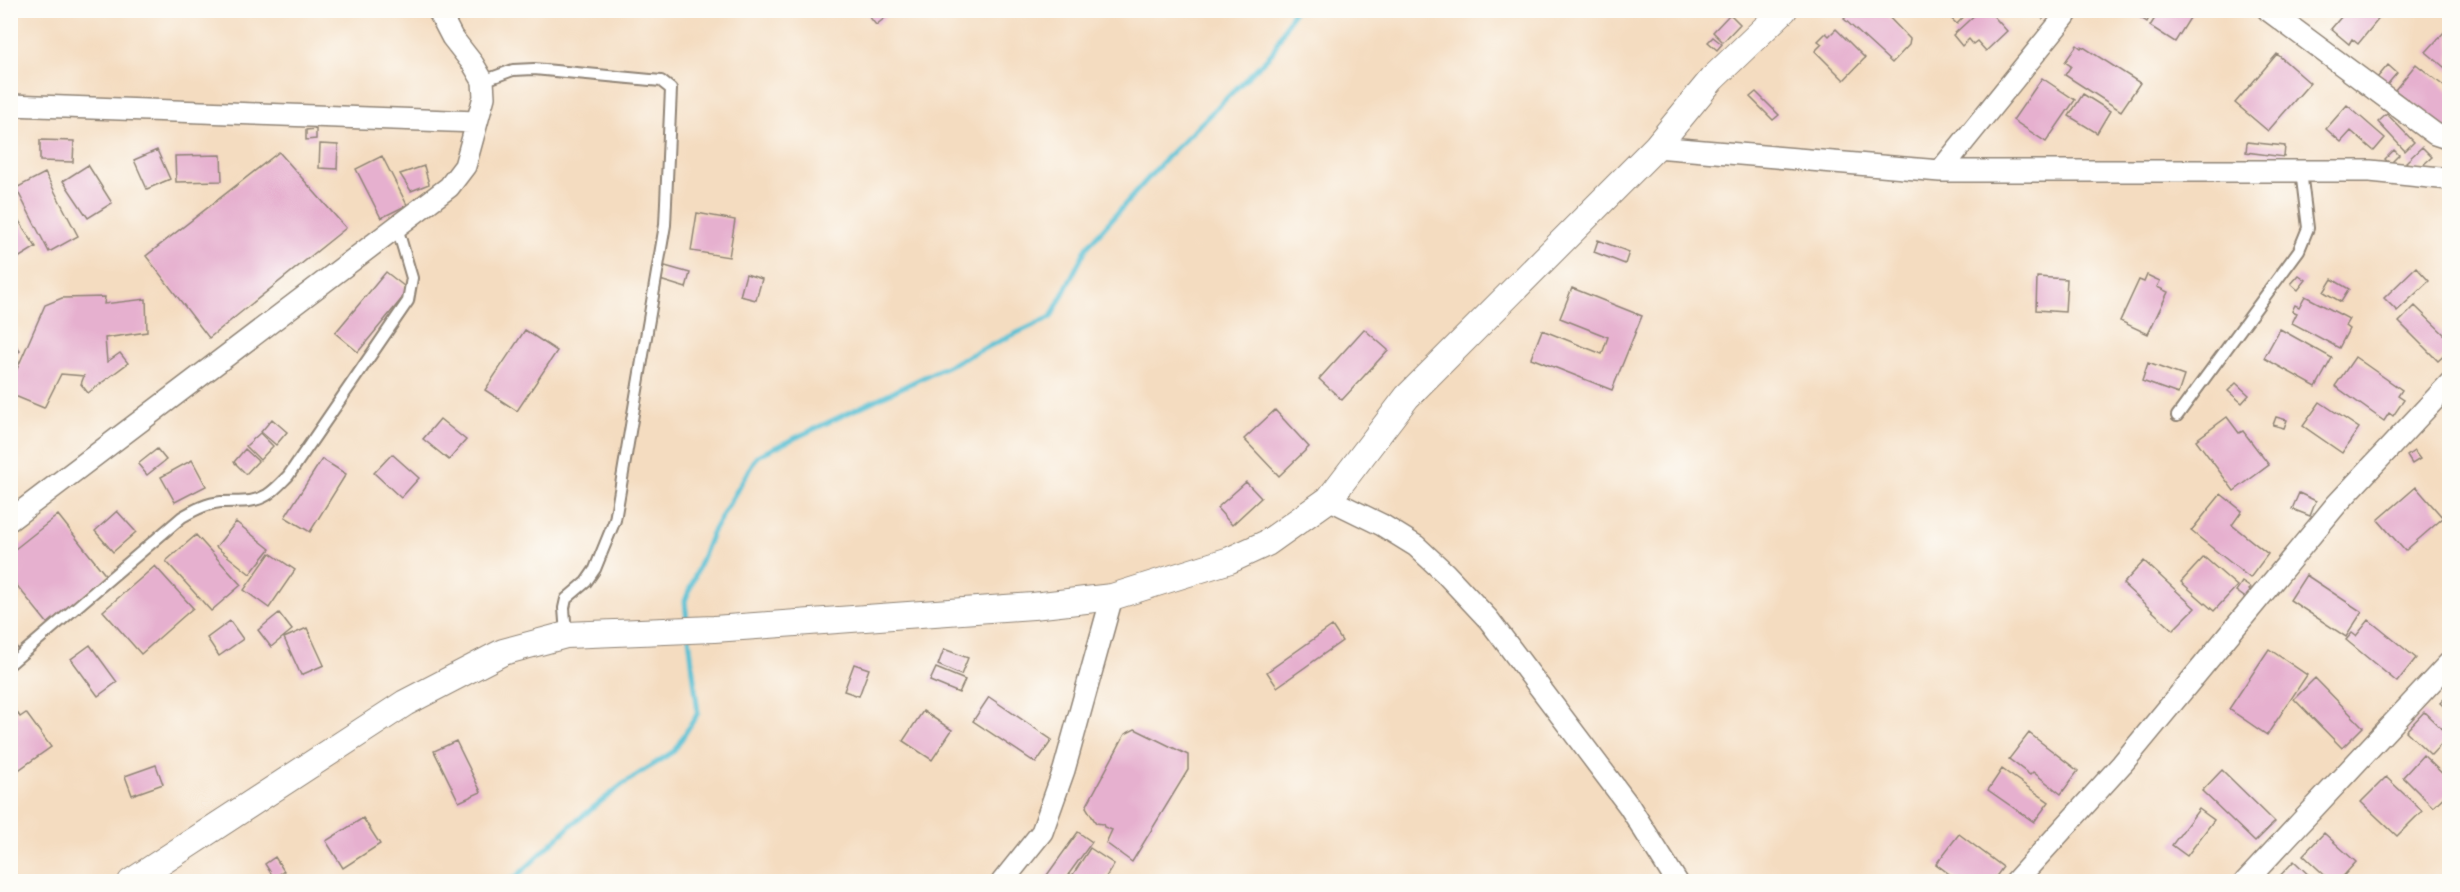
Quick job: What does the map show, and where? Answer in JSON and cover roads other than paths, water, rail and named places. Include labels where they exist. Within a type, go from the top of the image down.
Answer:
[{"type":"street","points":[[10,520],[449,187],[465,166],[484,98],[483,81],[452,37],[438,10]]},
{"type":"street","points":[[131,882],[405,703],[503,652],[566,635],[714,629],[1033,606],[1112,597],[1230,560],[1267,543],[1329,500],[1407,397],[1656,147],[1712,79],[1784,10]]},
{"type":"street","points":[[2268,10],[2435,134],[2450,139]]},
{"type":"street","points":[[1940,171],[2066,15]]},
{"type":"street","points":[[10,105],[477,122]]},
{"type":"street","points":[[1656,147],[1940,171],[2370,171],[2450,179]]},
{"type":"street","points":[[2015,882],[2122,764],[2336,505],[2450,383]]},
{"type":"street","points":[[1329,500],[1382,525],[1416,546],[1489,620],[1629,806],[1677,882]]},
{"type":"street","points":[[1002,882],[1042,832],[1064,770],[1112,597]]},
{"type":"street","points":[[2245,882],[2450,662]]},
{"type":"lane","points":[[483,81],[513,70],[534,69],[661,81],[671,89],[665,225],[615,520],[596,569],[586,582],[566,599],[564,608],[566,635]]},
{"type":"lane","points":[[2177,416],[2299,250],[2308,228],[2301,171]]},
{"type":"lane","points":[[10,664],[182,517],[193,510],[212,504],[242,503],[259,499],[275,490],[288,476],[408,302],[412,278],[397,227]]},
{"type":"waterway","points":[[687,622],[685,601],[712,533],[757,456],[1051,317],[1087,247],[1167,157],[1272,53],[1294,10]]},
{"type":"waterway","points":[[501,882],[515,878],[570,826],[623,784],[674,751],[698,713],[689,637]]}]
